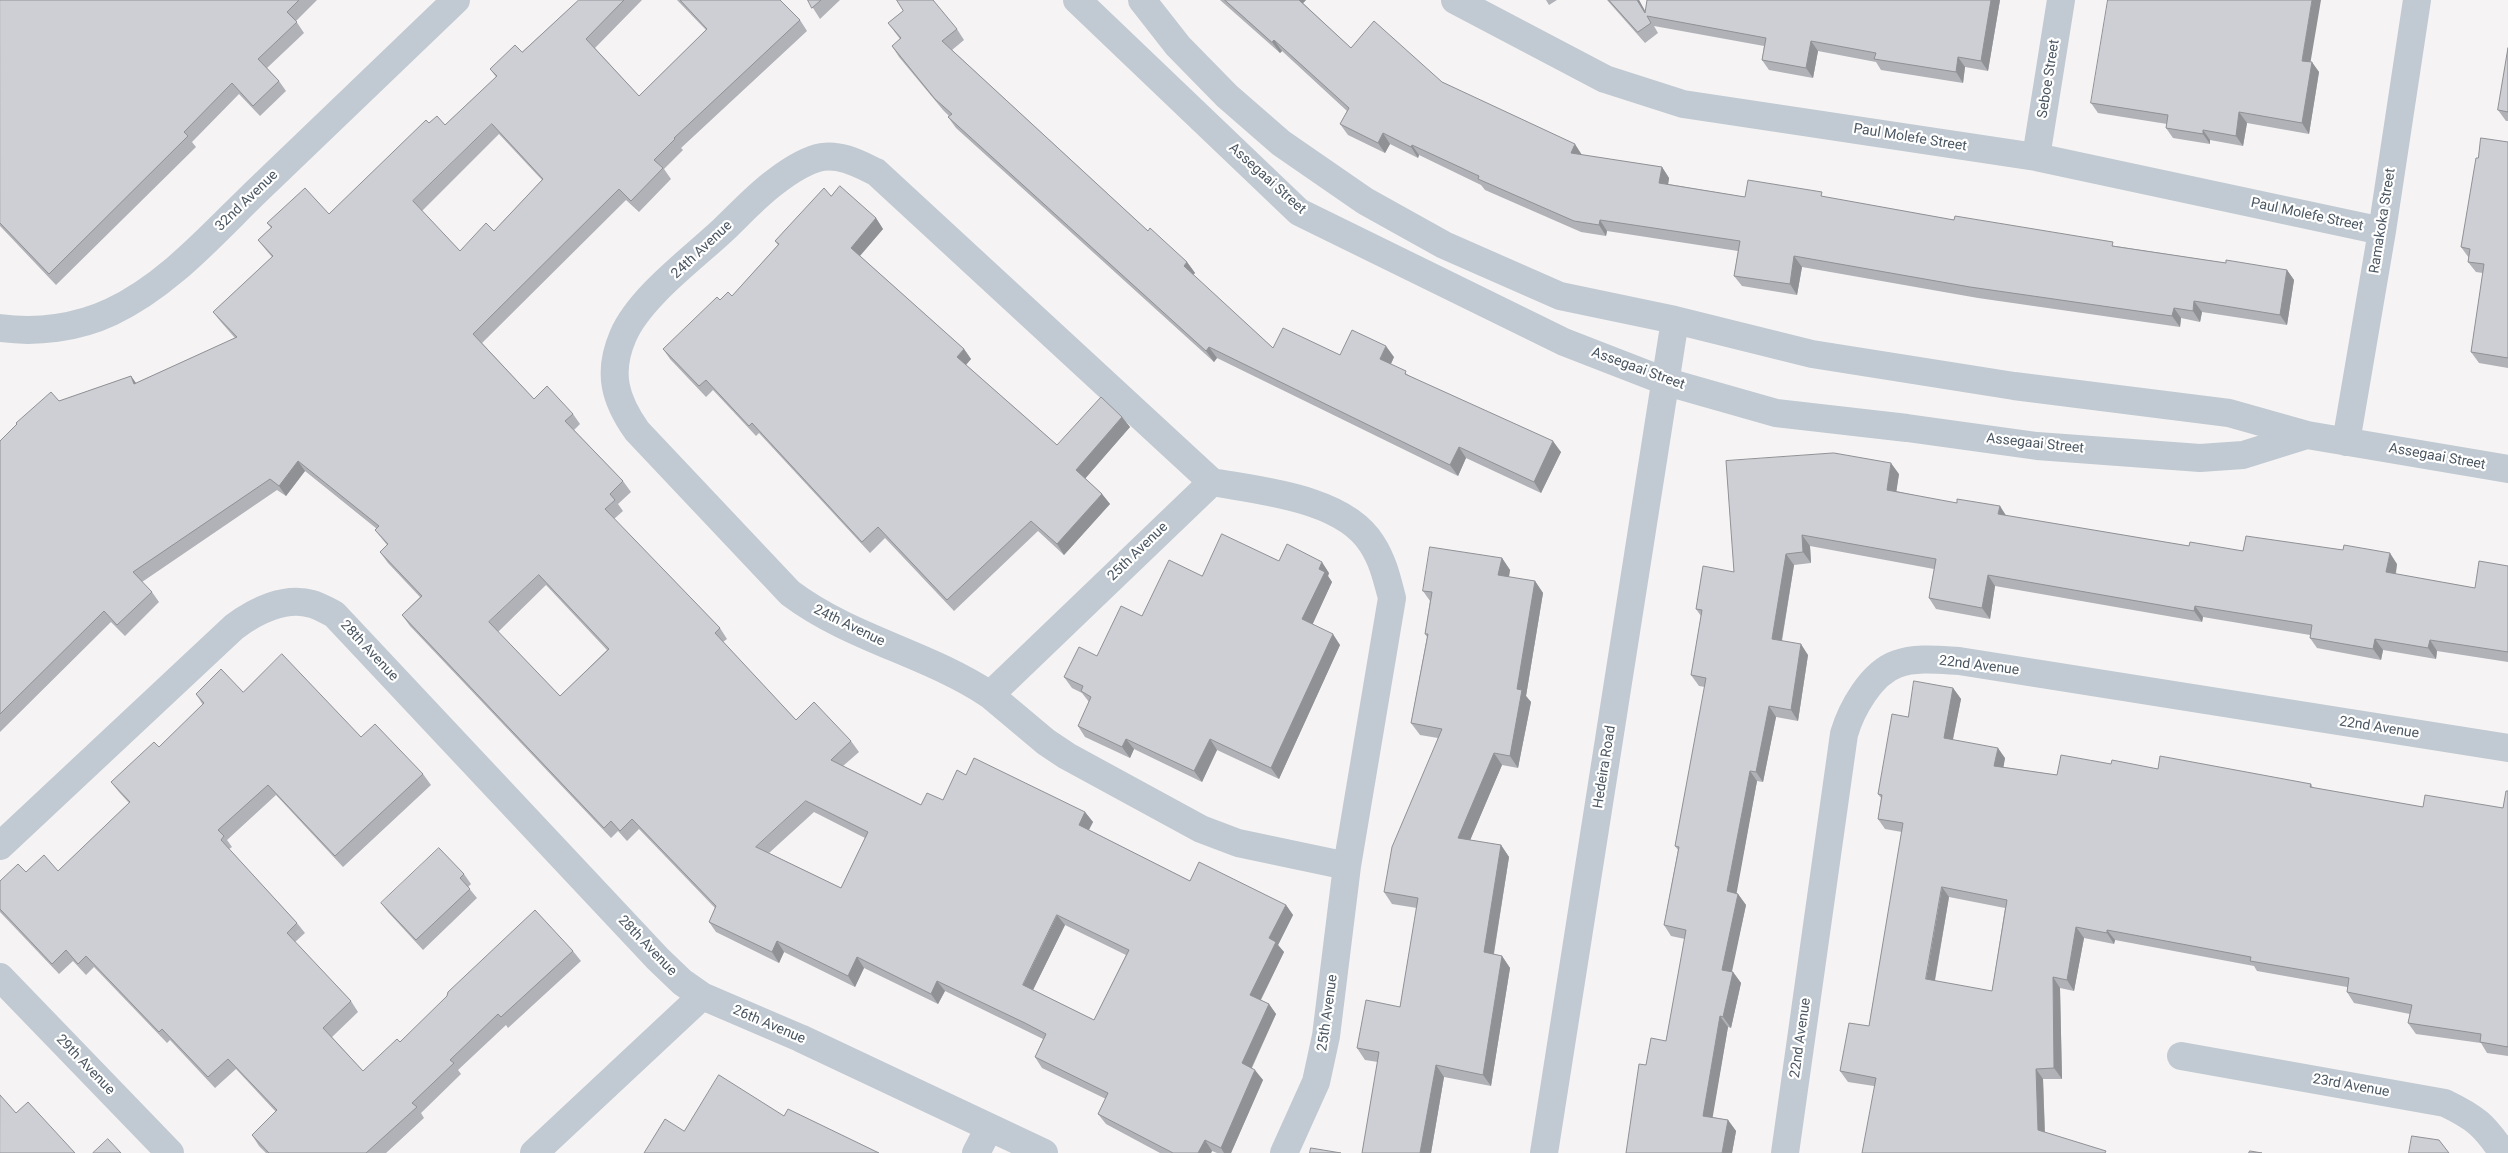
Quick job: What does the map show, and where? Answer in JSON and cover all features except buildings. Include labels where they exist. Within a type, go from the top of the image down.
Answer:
[{"type":"street","name":"32nd Avenue","points":[[0,328],[42,330],[78,323],[111,312],[138,296],[188,258],[456,0]]},
{"type":"street","name":"Assegaai Street","points":[[1077,0],[1299,212],[1564,342],[1667,382],[1776,413],[1907,428],[2037,446],[2200,458],[2243,455],[2307,435]]},
{"type":"street","name":"Assegaai Street","points":[[1142,0],[1178,46],[1227,96],[1281,143],[1364,202],[1444,245],[1560,296],[1675,320],[1812,354],[2014,386],[2229,413],[2307,435],[2508,469]]},
{"type":"street","name":"Paul Molefe Street","points":[[1455,0],[1605,79],[1683,104],[2036,157],[2382,231]]},
{"type":"street","name":"Seboe Street","points":[[2036,157],[2061,0]]},
{"type":"street","name":"Ramakoka Street","points":[[2346,442],[2382,231],[2417,0]]},
{"type":"street","name":"24th Avenue","points":[[990,695],[966,679],[829,619],[790,593],[637,431],[622,411],[616,395],[616,358],[623,336],[645,303],[774,182],[808,162],[822,157],[839,157],[876,172],[1212,482]]},
{"type":"street","name":"Hedeira Road","points":[[1544,1153],[1667,382],[1675,320]]},
{"type":"street","name":"25th Avenue","points":[[990,695],[1212,482],[1290,497],[1336,512],[1357,526],[1372,543],[1383,566],[1392,598],[1347,866],[1326,1036],[1316,1082],[1284,1153]]},
{"type":"street","name":"28th Avenue","points":[[0,846],[234,627],[252,614],[269,606],[311,603],[334,614],[658,959],[682,982],[702,996]]},
{"type":"street","name":"22nd Avenue","points":[[1786,1153],[1844,734],[1850,715],[1863,694],[1881,674],[1896,664],[1924,660],[1960,661],[2508,748]]},
{"type":"street","points":[[990,695],[1046,742],[1067,756],[1200,829],[1238,843],[1347,866]]},
{"type":"street","name":"29th Avenue","points":[[0,977],[170,1153]]},
{"type":"street","points":[[534,1153],[702,996]]},
{"type":"street","name":"26th Avenue","points":[[702,996],[800,1038],[1044,1153]]},
{"type":"street","name":"23rd Avenue","points":[[2181,1056],[2445,1103],[2472,1116],[2488,1131],[2503,1153]]},
{"type":"street","points":[[976,1153],[989,1128]]}]
